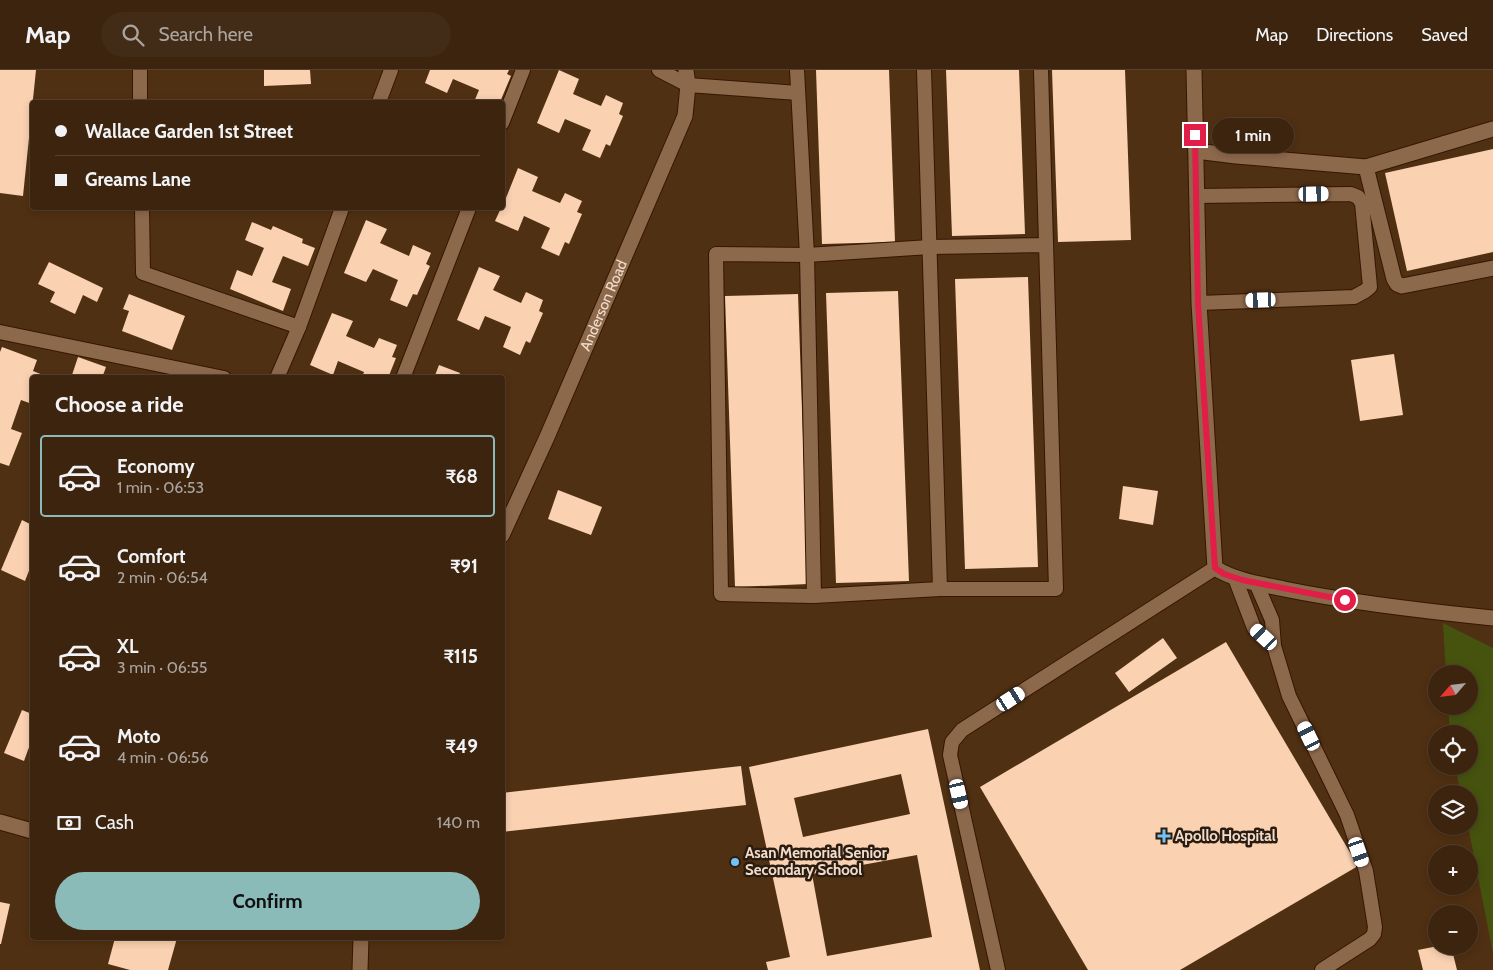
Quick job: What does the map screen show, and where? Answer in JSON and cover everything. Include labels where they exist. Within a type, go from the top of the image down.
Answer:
[{"type":"street","points":[[1194,70],[1198,303],[1215,568],[1235,578],[1312,594],[1393,608],[1493,618]]},
{"type":"street","name":"Anderson Road","points":[[505,528],[551,428],[685,116],[687,77]]},
{"type":"street","points":[[1196,151],[1366,168],[1493,129]]},
{"type":"street","points":[[1366,168],[1394,279],[1397,284],[1402,286],[1493,268]]},
{"type":"street","points":[[0,822],[30,830]]},
{"type":"street","points":[[360,940],[360,970]]},
{"type":"lane","points":[[140,70],[140,100]]},
{"type":"lane","points":[[380,100],[391,70]]},
{"type":"lane","points":[[505,115],[523,70]]},
{"type":"lane","points":[[659,70],[687,77],[798,93]]},
{"type":"lane","points":[[797,70],[807,255],[814,596]]},
{"type":"lane","points":[[924,70],[940,589]]},
{"type":"lane","points":[[1041,70],[1056,589],[940,589],[814,596],[721,594],[716,254],[807,255],[930,247],[1046,245]]},
{"type":"lane","points":[[1196,196],[1351,194],[1358,197],[1362,204],[1370,287],[1354,297],[1198,303]]},
{"type":"lane","points":[[142,210],[142,273],[299,326]]},
{"type":"lane","points":[[278,375],[299,326],[341,210]]},
{"type":"lane","points":[[404,375],[469,210]]},
{"type":"lane","points":[[0,332],[209,375]]},
{"type":"lane","points":[[998,970],[950,755],[952,742],[962,730],[1215,568]]},
{"type":"lane","points":[[1235,578],[1254,628],[1274,646]]},
{"type":"lane","points":[[1256,583],[1272,620],[1274,646],[1289,696],[1347,815],[1366,871],[1375,927],[1374,934],[1370,939],[1322,970]]},
{"type":"green space","points":[[1443,623],[1493,648],[1493,953],[1478,877],[1478,845],[1472,845],[1470,835],[1478,835],[1478,785],[1459,785],[1457,775],[1478,775],[1478,725],[1449,725],[1449,715],[1478,715],[1478,665],[1445,665]]},
{"type":"building","points":[[0,70],[36,70],[33,100],[30,100],[30,128],[23,196],[0,193]]},
{"type":"building","points":[[264,70],[310,70],[311,84],[264,86]]},
{"type":"building","points":[[430,70],[509,70],[507,74],[511,76],[501,100],[475,100],[479,90],[453,79],[447,93],[425,83]]},
{"type":"building","points":[[559,70],[579,79],[573,94],[601,106],[606,95],[623,103],[619,114],[623,116],[610,146],[606,144],[600,158],[582,150],[591,130],[565,119],[559,133],[537,123]]},
{"type":"building","points":[[816,70],[889,70],[895,242],[822,244]]},
{"type":"building","points":[[946,70],[1019,70],[1025,234],[952,236]]},
{"type":"building","points":[[1052,70],[1125,70],[1131,240],[1058,242]]},
{"type":"building","points":[[1493,149],[1493,252],[1407,271],[1385,173]]},
{"type":"building","points":[[518,168],[538,177],[532,191],[560,203],[565,193],[582,201],[577,212],[582,214],[569,244],[565,242],[559,256],[541,248],[550,228],[524,216],[518,231],[495,221],[500,210],[505,210],[505,200]]},
{"type":"building","points":[[366,220],[387,229],[380,243],[409,256],[413,245],[431,253],[426,264],[430,266],[417,295],[413,294],[407,307],[390,300],[398,280],[373,269],[366,282],[344,273]]},
{"type":"building","points":[[252,222],[271,230],[273,226],[303,239],[302,243],[315,248],[308,266],[283,256],[272,282],[291,289],[283,311],[230,289],[237,270],[252,276],[264,248],[245,240]]},
{"type":"building","points":[[49,262],[103,288],[97,302],[83,295],[75,314],[50,302],[55,292],[38,284]]},
{"type":"building","points":[[479,267],[500,276],[493,290],[521,303],[526,292],[543,300],[539,311],[543,313],[530,343],[526,341],[520,355],[503,347],[511,327],[485,316],[479,330],[457,320]]},
{"type":"building","points":[[1028,277],[1038,567],[965,569],[955,279]]},
{"type":"building","points":[[898,291],[909,581],[836,583],[826,293]]},
{"type":"building","points":[[129,294],[185,316],[172,350],[122,331],[129,311],[123,309]]},
{"type":"building","points":[[798,294],[808,584],[735,587],[725,296]]},
{"type":"building","points":[[332,313],[353,321],[346,336],[374,348],[379,338],[397,345],[392,357],[396,358],[389,375],[363,375],[364,372],[338,361],[333,375],[310,365]]},
{"type":"building","points":[[2,347],[37,360],[33,371],[43,375],[30,375],[30,403],[21,400],[11,429],[22,433],[9,466],[0,463],[0,352]]},
{"type":"building","points":[[1394,354],[1403,415],[1360,421],[1351,360]]},
{"type":"building","points":[[78,357],[106,367],[103,375],[72,375]]},
{"type":"building","points":[[439,365],[460,373],[459,375],[435,375]]},
{"type":"building","points":[[1123,486],[1158,491],[1153,525],[1119,519]]},
{"type":"building","points":[[558,490],[602,507],[591,535],[548,519]]},
{"type":"building","points":[[22,520],[30,524],[30,568],[25,581],[1,570]]},
{"type":"building","points":[[1163,638],[1177,658],[1129,692],[1115,673]]},
{"type":"building","points":[[1226,642],[1358,866],[1180,970],[1088,970],[980,787]]},
{"type":"building","points":[[22,710],[30,713],[30,744],[24,761],[4,753]]},
{"type":"building","points":[[928,729],[980,970],[768,970],[766,962],[790,957],[749,767]],"holes":[[[901,774],[910,814],[803,837],[794,798]],[[917,855],[932,937],[827,956],[812,874]]]},
{"type":"building","points":[[741,766],[746,805],[505,832],[505,793]]},
{"type":"building","points":[[0,902],[10,904],[1,944],[0,944]]},
{"type":"building","points":[[114,940],[176,940],[168,970],[130,970],[108,964]]},
{"type":"building","points":[[1428,948],[1428,955],[1453,955],[1457,970],[1423,970],[1418,950]]},
{"type":"place","name":"Apollo Hospital","points":[[1164,836]]},
{"type":"place","name":"Asan Memorial Senior Secondary School","points":[[735,862]]},
{"type":"route","points":[[1195,135],[1198,303],[1215,568],[1224,574],[1242,580],[1345,600]]}]
